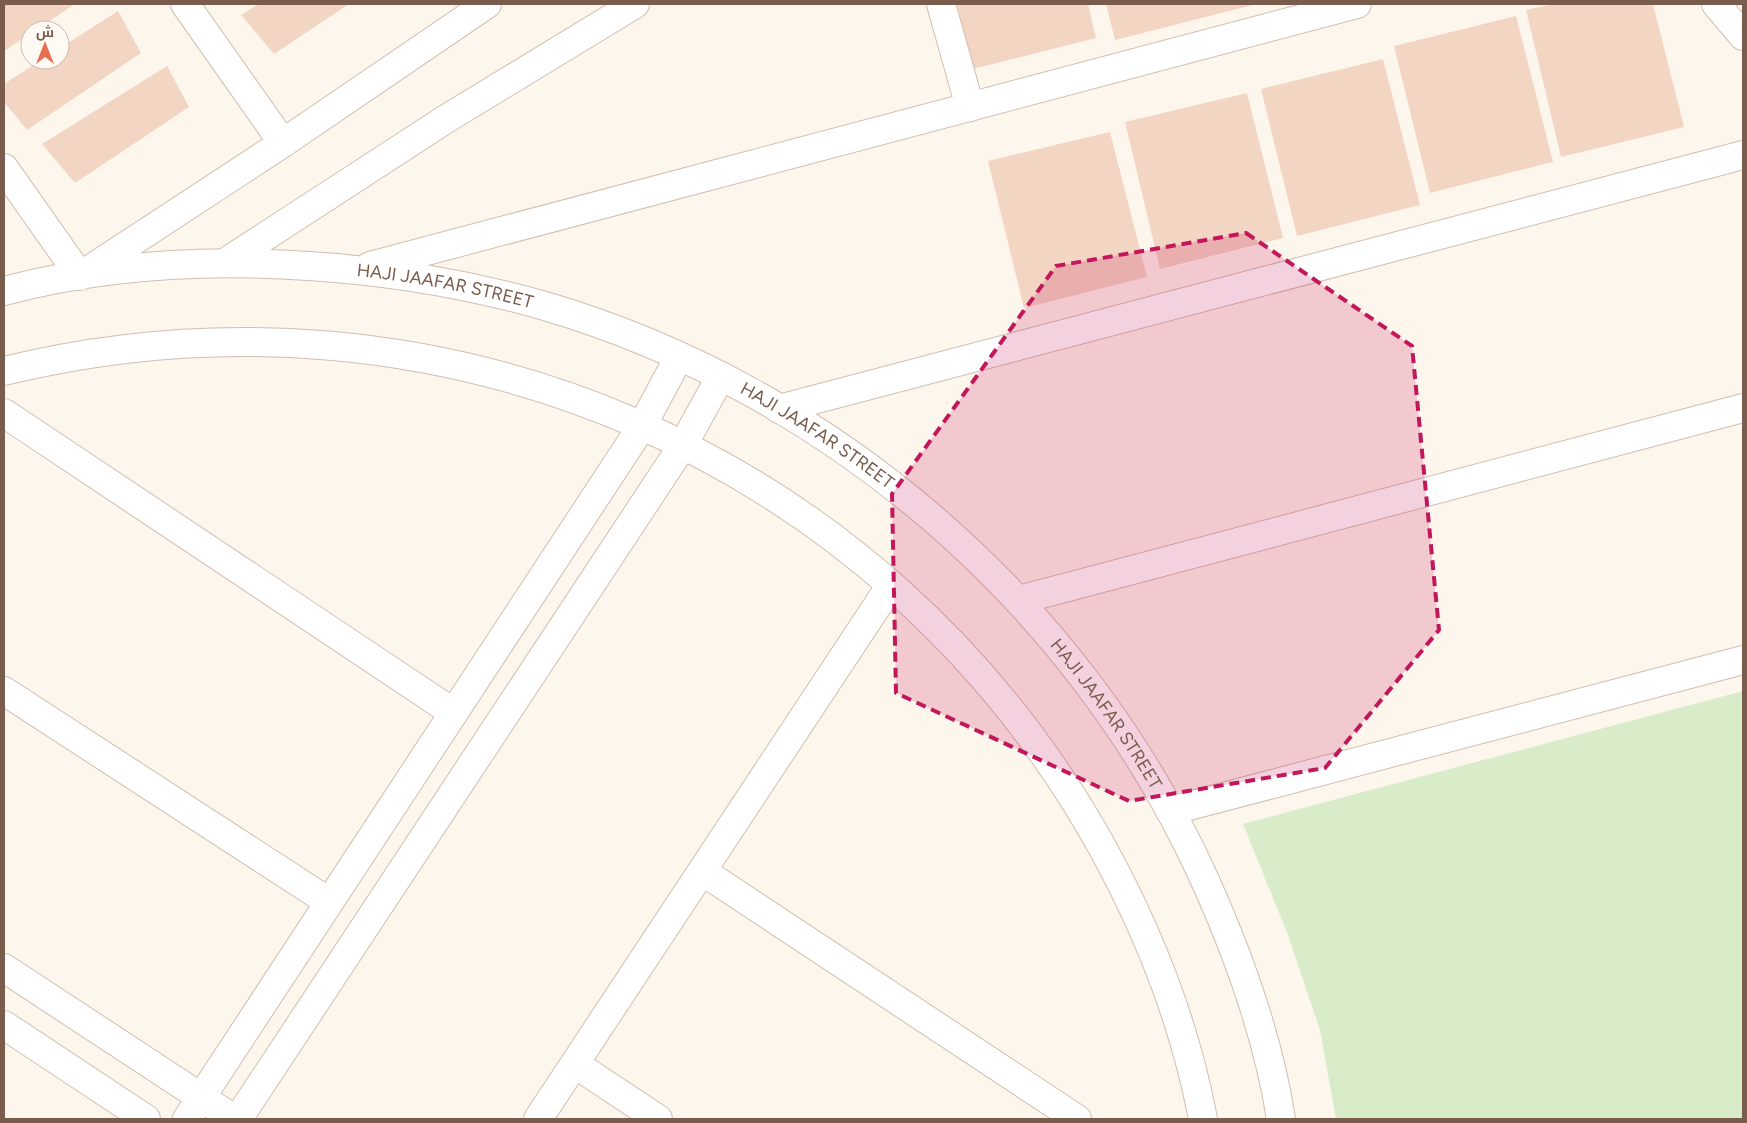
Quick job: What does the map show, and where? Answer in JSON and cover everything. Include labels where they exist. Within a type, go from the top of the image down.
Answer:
[{"type":"street","points":[[185,4],[283,143]]},
{"type":"street","points":[[4,168],[80,276],[283,143],[486,4]]},
{"type":"street","points":[[226,262],[446,119],[635,4]]},
{"type":"street","points":[[941,4],[970,107]]},
{"type":"street","points":[[359,269],[1357,4]]},
{"type":"street","points":[[1716,4],[1743,36]]},
{"type":"street","points":[[779,409],[1743,155]]},
{"type":"street","name":"HAJI JAAFAR STREET","points":[[4,291],[106,272],[226,262],[359,269],[453,284],[544,306],[634,337],[721,376],[803,422],[882,476],[954,536],[1018,600],[1082,675],[1137,753],[1184,834],[1223,921],[1255,1010],[1281,1119]]},
{"type":"street","points":[[4,372],[46,361],[153,345],[259,341],[366,348],[472,367],[574,398],[683,445],[766,491],[854,552],[935,624],[1008,705],[1071,793],[1124,887],[1166,987],[1197,1091],[1202,1119]]},
{"type":"street","points":[[194,1109],[642,426],[679,358]]},
{"type":"street","points":[[238,1119],[683,445],[721,376]]},
{"type":"street","points":[[1018,600],[1743,408]]},
{"type":"street","points":[[4,413],[454,713]]},
{"type":"street","points":[[538,1119],[891,585]]},
{"type":"street","points":[[1170,811],[1743,660]]},
{"type":"street","points":[[4,691],[329,902]]},
{"type":"street","points":[[702,871],[1077,1119]]},
{"type":"street","points":[[4,968],[194,1109],[234,1119]]},
{"type":"street","points":[[4,1025],[146,1119]]},
{"type":"street","points":[[575,1064],[658,1119]]},
{"type":"highlighted area","points":[[1246,233],[1412,346],[1439,630],[1325,768],[1129,801],[896,693],[892,494],[1056,266]]},
{"type":"green space","points":[[1743,691],[1743,1119],[1336,1119],[1320,1030],[1288,935],[1243,824]]},
{"type":"building","points":[[4,4],[75,4],[51,20],[20,20],[20,41],[4,51]]},
{"type":"building","points":[[259,4],[349,4],[274,54],[241,15]]},
{"type":"building","points":[[957,4],[1088,4],[1096,38],[973,69]]},
{"type":"building","points":[[1106,4],[1253,4],[1253,5],[1115,40]]},
{"type":"building","points":[[1553,4],[1653,4],[1684,127],[1561,157],[1526,10]]},
{"type":"building","points":[[118,11],[141,53],[27,130],[4,102],[4,84],[26,70],[70,70],[70,42]]},
{"type":"building","points":[[1516,16],[1553,162],[1430,193],[1394,46]]},
{"type":"building","points":[[1383,59],[1420,205],[1297,236],[1261,89]]},
{"type":"building","points":[[167,66],[189,107],[75,183],[42,144]]},
{"type":"building","points":[[1247,93],[1283,238],[1160,269],[1125,122]]},
{"type":"building","points":[[1110,132],[1147,277],[1024,308],[988,161]]}]
